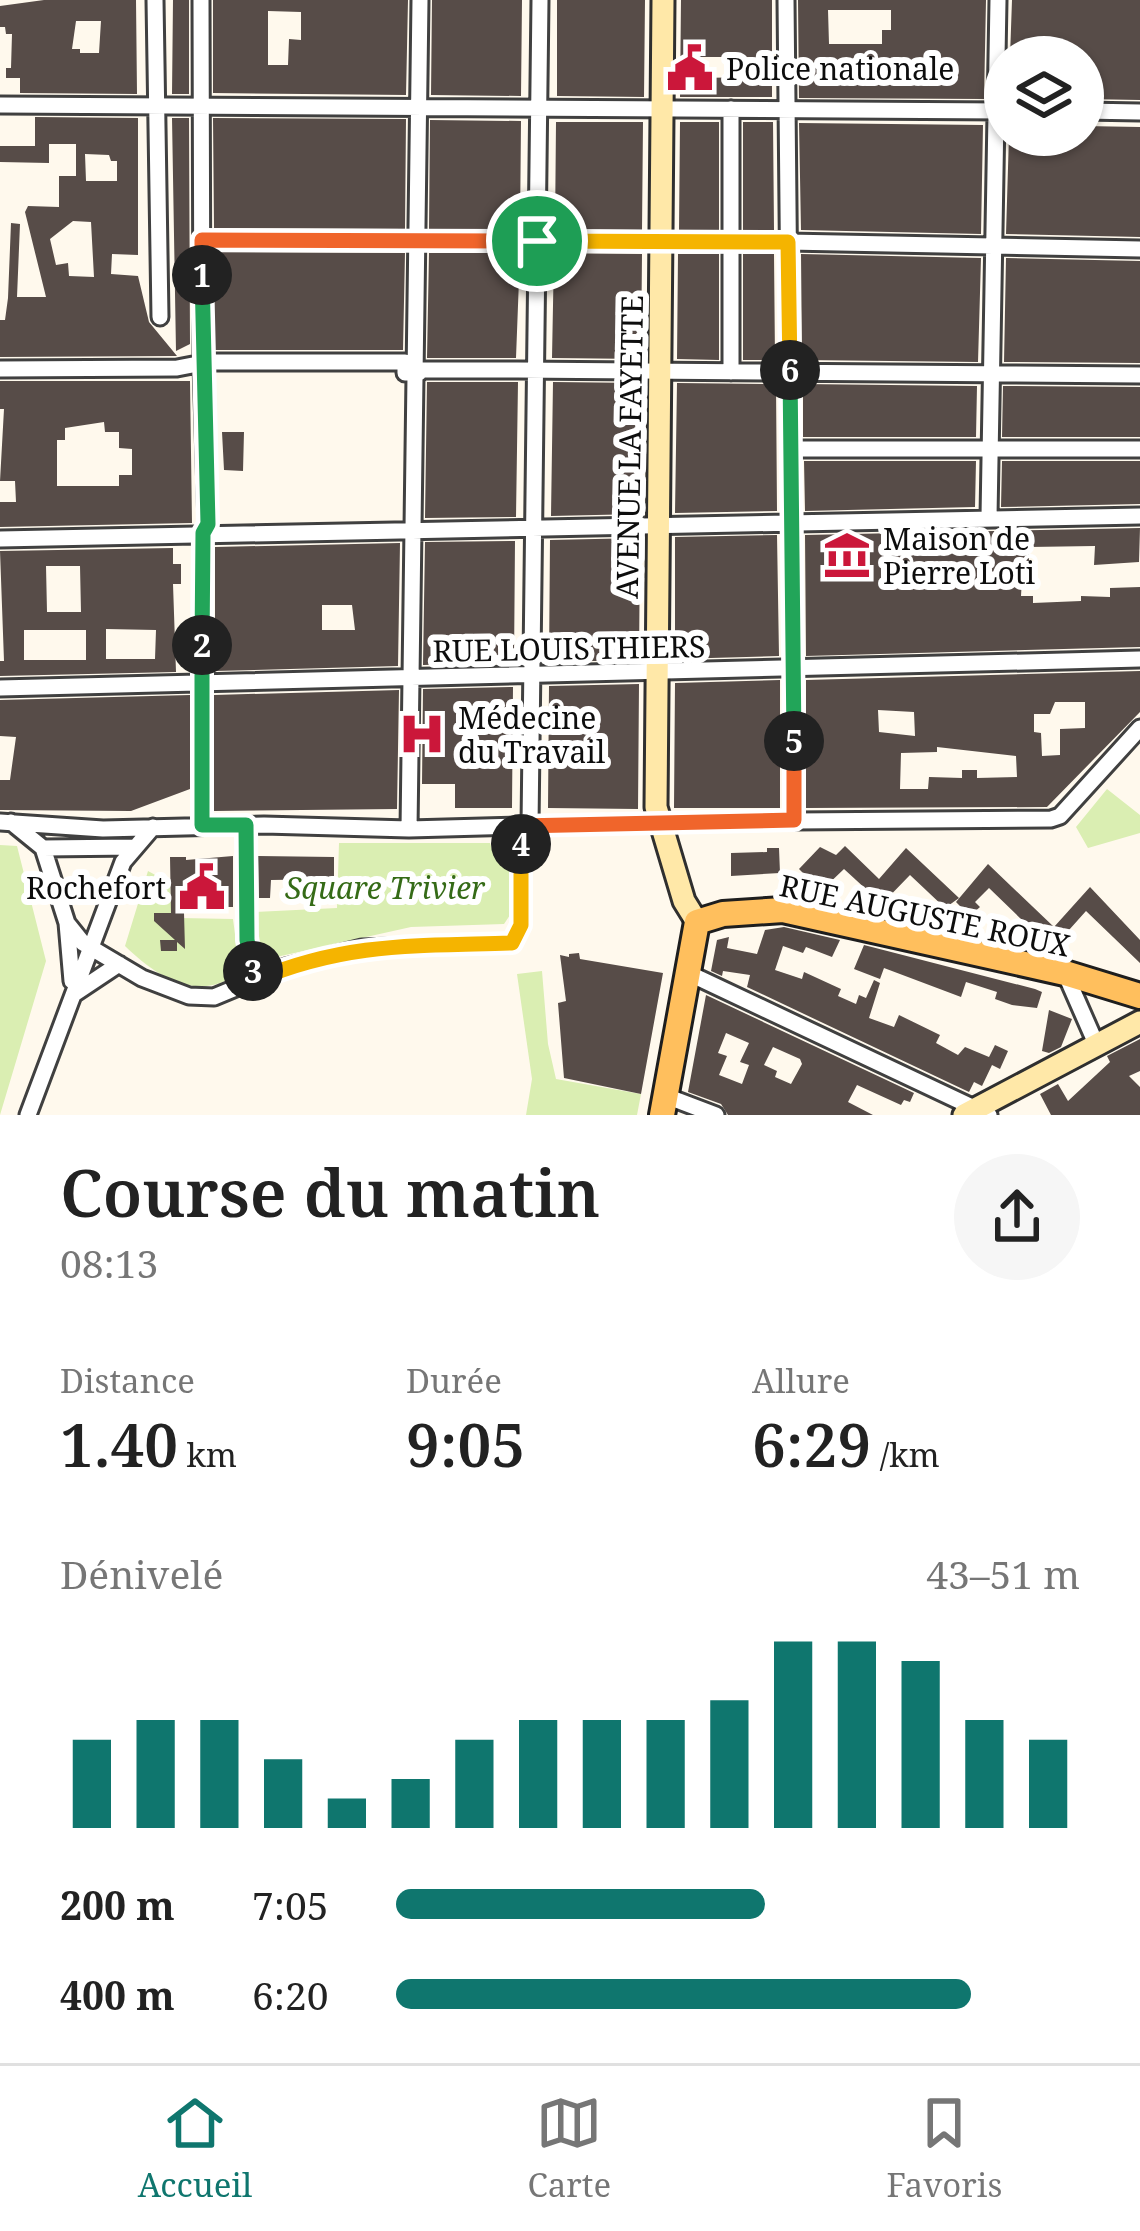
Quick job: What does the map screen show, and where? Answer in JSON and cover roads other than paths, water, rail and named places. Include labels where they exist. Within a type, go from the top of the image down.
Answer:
[{"type":"main road","name":"RUE AUGUSTE ROUX","points":[[697,922],[723,914],[783,910],[1065,973],[1140,996]]},
{"type":"main road","points":[[664,1106],[697,922]]},
{"type":"street","points":[[154,0],[160,317]]},
{"type":"street","points":[[202,0],[202,365],[208,524],[203,533],[202,825]]},
{"type":"street","points":[[409,829],[420,0]]},
{"type":"street","points":[[68,923],[90,947],[142,978],[189,996],[214,998],[286,968],[362,948],[512,943],[521,925],[532,676],[540,0]]},
{"type":"street","name":"AVENUE LA FAYETTE","points":[[663,0],[657,822],[684,901],[697,922]]},
{"type":"street","points":[[786,0],[794,820]]},
{"type":"street","points":[[998,0],[999,36]]},
{"type":"street","points":[[0,105],[984,111]]},
{"type":"street","points":[[731,110],[731,372]]},
{"type":"street","points":[[1104,111],[1140,112]]},
{"type":"street","points":[[989,517],[999,156]]},
{"type":"street","points":[[202,240],[788,242],[1140,249]]},
{"type":"street","points":[[0,369],[405,362],[405,373],[1140,375]]},
{"type":"street","points":[[791,449],[1140,449]]},
{"type":"street","points":[[0,539],[1140,516]]},
{"type":"street","name":"RUE LOUIS THIERS","points":[[0,688],[1140,659]]},
{"type":"street","points":[[5,822],[103,829],[246,825],[409,829],[1051,818],[1060,816],[1140,728]]},
{"type":"street","points":[[5,822],[44,848],[119,854],[135,847],[153,827]]},
{"type":"street","points":[[246,825],[247,940],[256,980]]},
{"type":"street","points":[[44,848],[70,835],[103,829]]},
{"type":"street","points":[[28,1115],[119,854],[103,829]]},
{"type":"street","points":[[44,848],[68,923],[71,996]]},
{"type":"street","points":[[71,996],[119,964]]},
{"type":"street","points":[[688,973],[976,1113],[1140,1022]]},
{"type":"street","points":[[1065,973],[1097,1046]]},
{"type":"street","points":[[664,1106],[716,1115]]},
{"type":"place","name":"Police nationale","points":[[690,68]]},
{"type":"place","name":"Maison de Pierre Loti","points":[[847,555]]},
{"type":"place","name":"Médecine du Travail","points":[[422,734]]},
{"type":"place","name":"Rochefort","points":[[202,887]]},
{"type":"park label","name":"Square Trivier","points":[[385,887]]}]
